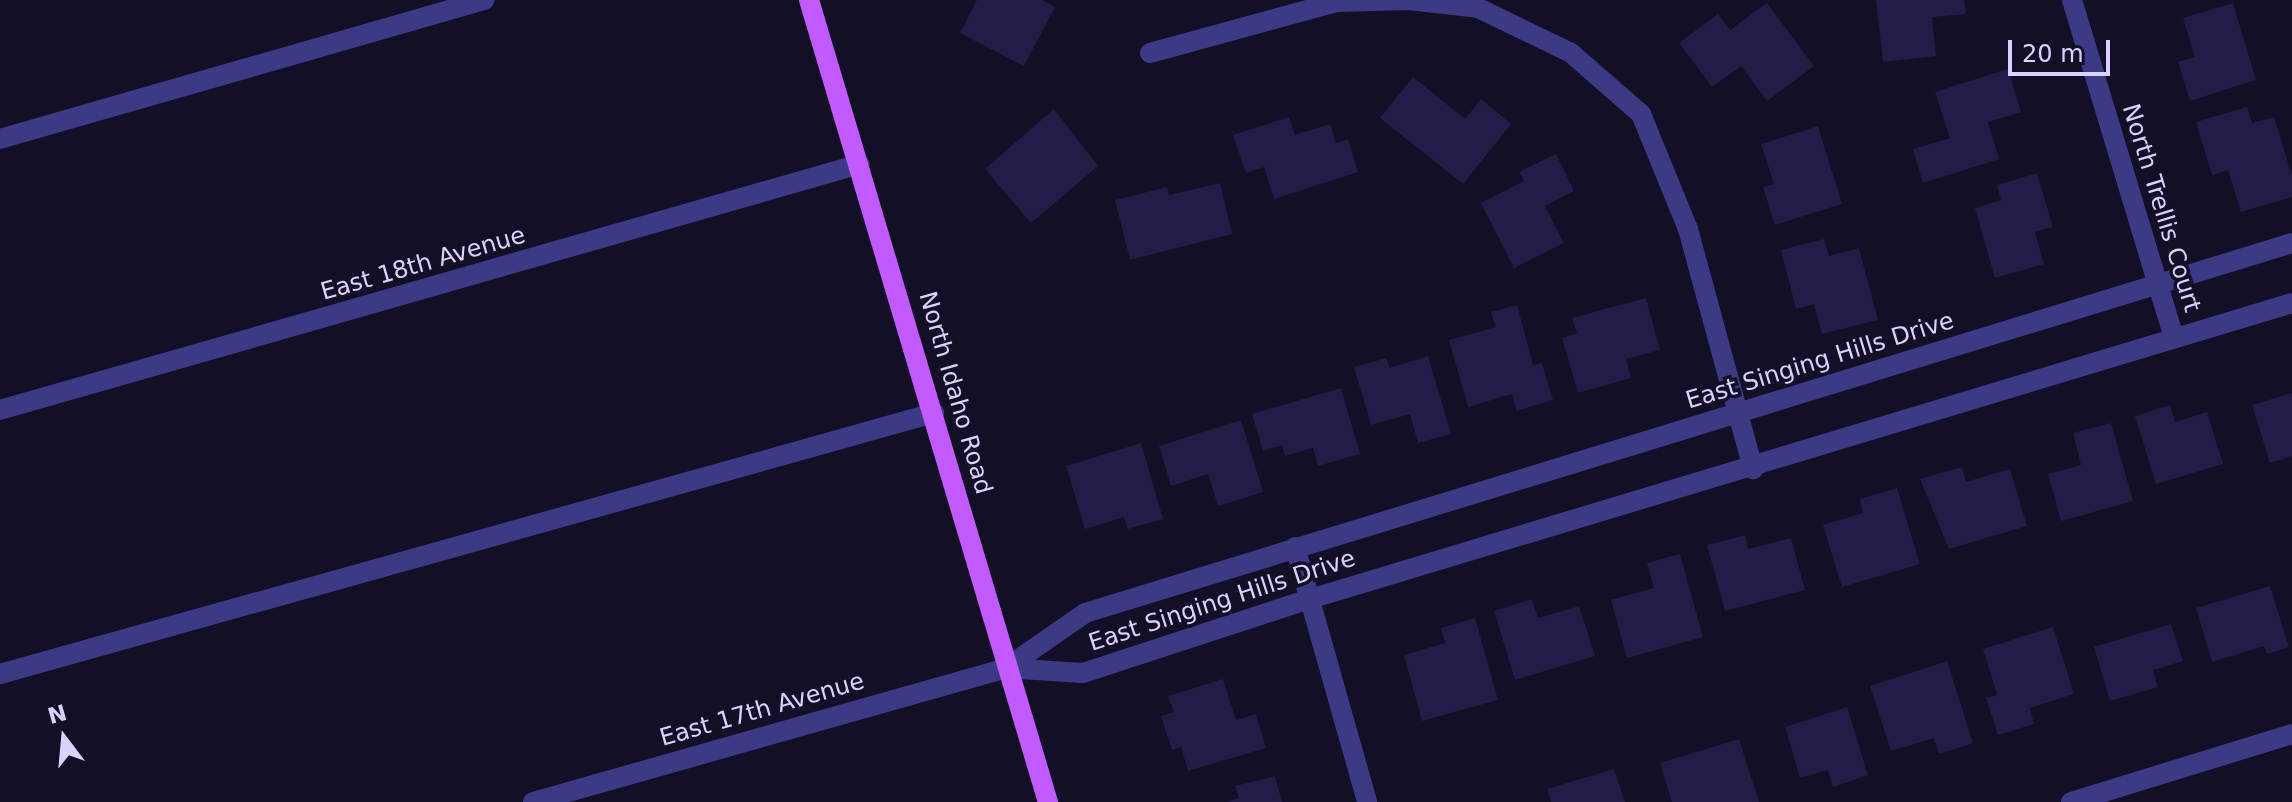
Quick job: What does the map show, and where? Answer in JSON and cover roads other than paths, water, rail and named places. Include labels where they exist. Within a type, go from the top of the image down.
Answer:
[{"type":"main road","name":"North Idaho Road","points":[[809,0],[1048,802]]},
{"type":"street","points":[[0,139],[484,0]]},
{"type":"street","points":[[1150,53],[1336,2],[1409,0],[1478,8],[1571,53],[1641,114],[1688,229],[1753,469]]},
{"type":"street","name":"North Trellis Court","points":[[2072,0],[2174,338]]},
{"type":"street","name":"East 18th Avenue","points":[[0,410],[860,164]]},
{"type":"street","name":"East Singing Hills Drive","points":[[1006,668],[1085,613],[2292,243]]},
{"type":"street","name":"East Singing Hills Drive","points":[[1006,668],[1083,673],[1310,599],[1753,469],[2292,303]]},
{"type":"street","points":[[0,674],[934,413]]},
{"type":"street","points":[[1295,547],[1367,802]]},
{"type":"street","name":"East 17th Avenue","points":[[533,802],[1006,668]]},
{"type":"street","points":[[2071,802],[2292,734]]}]
